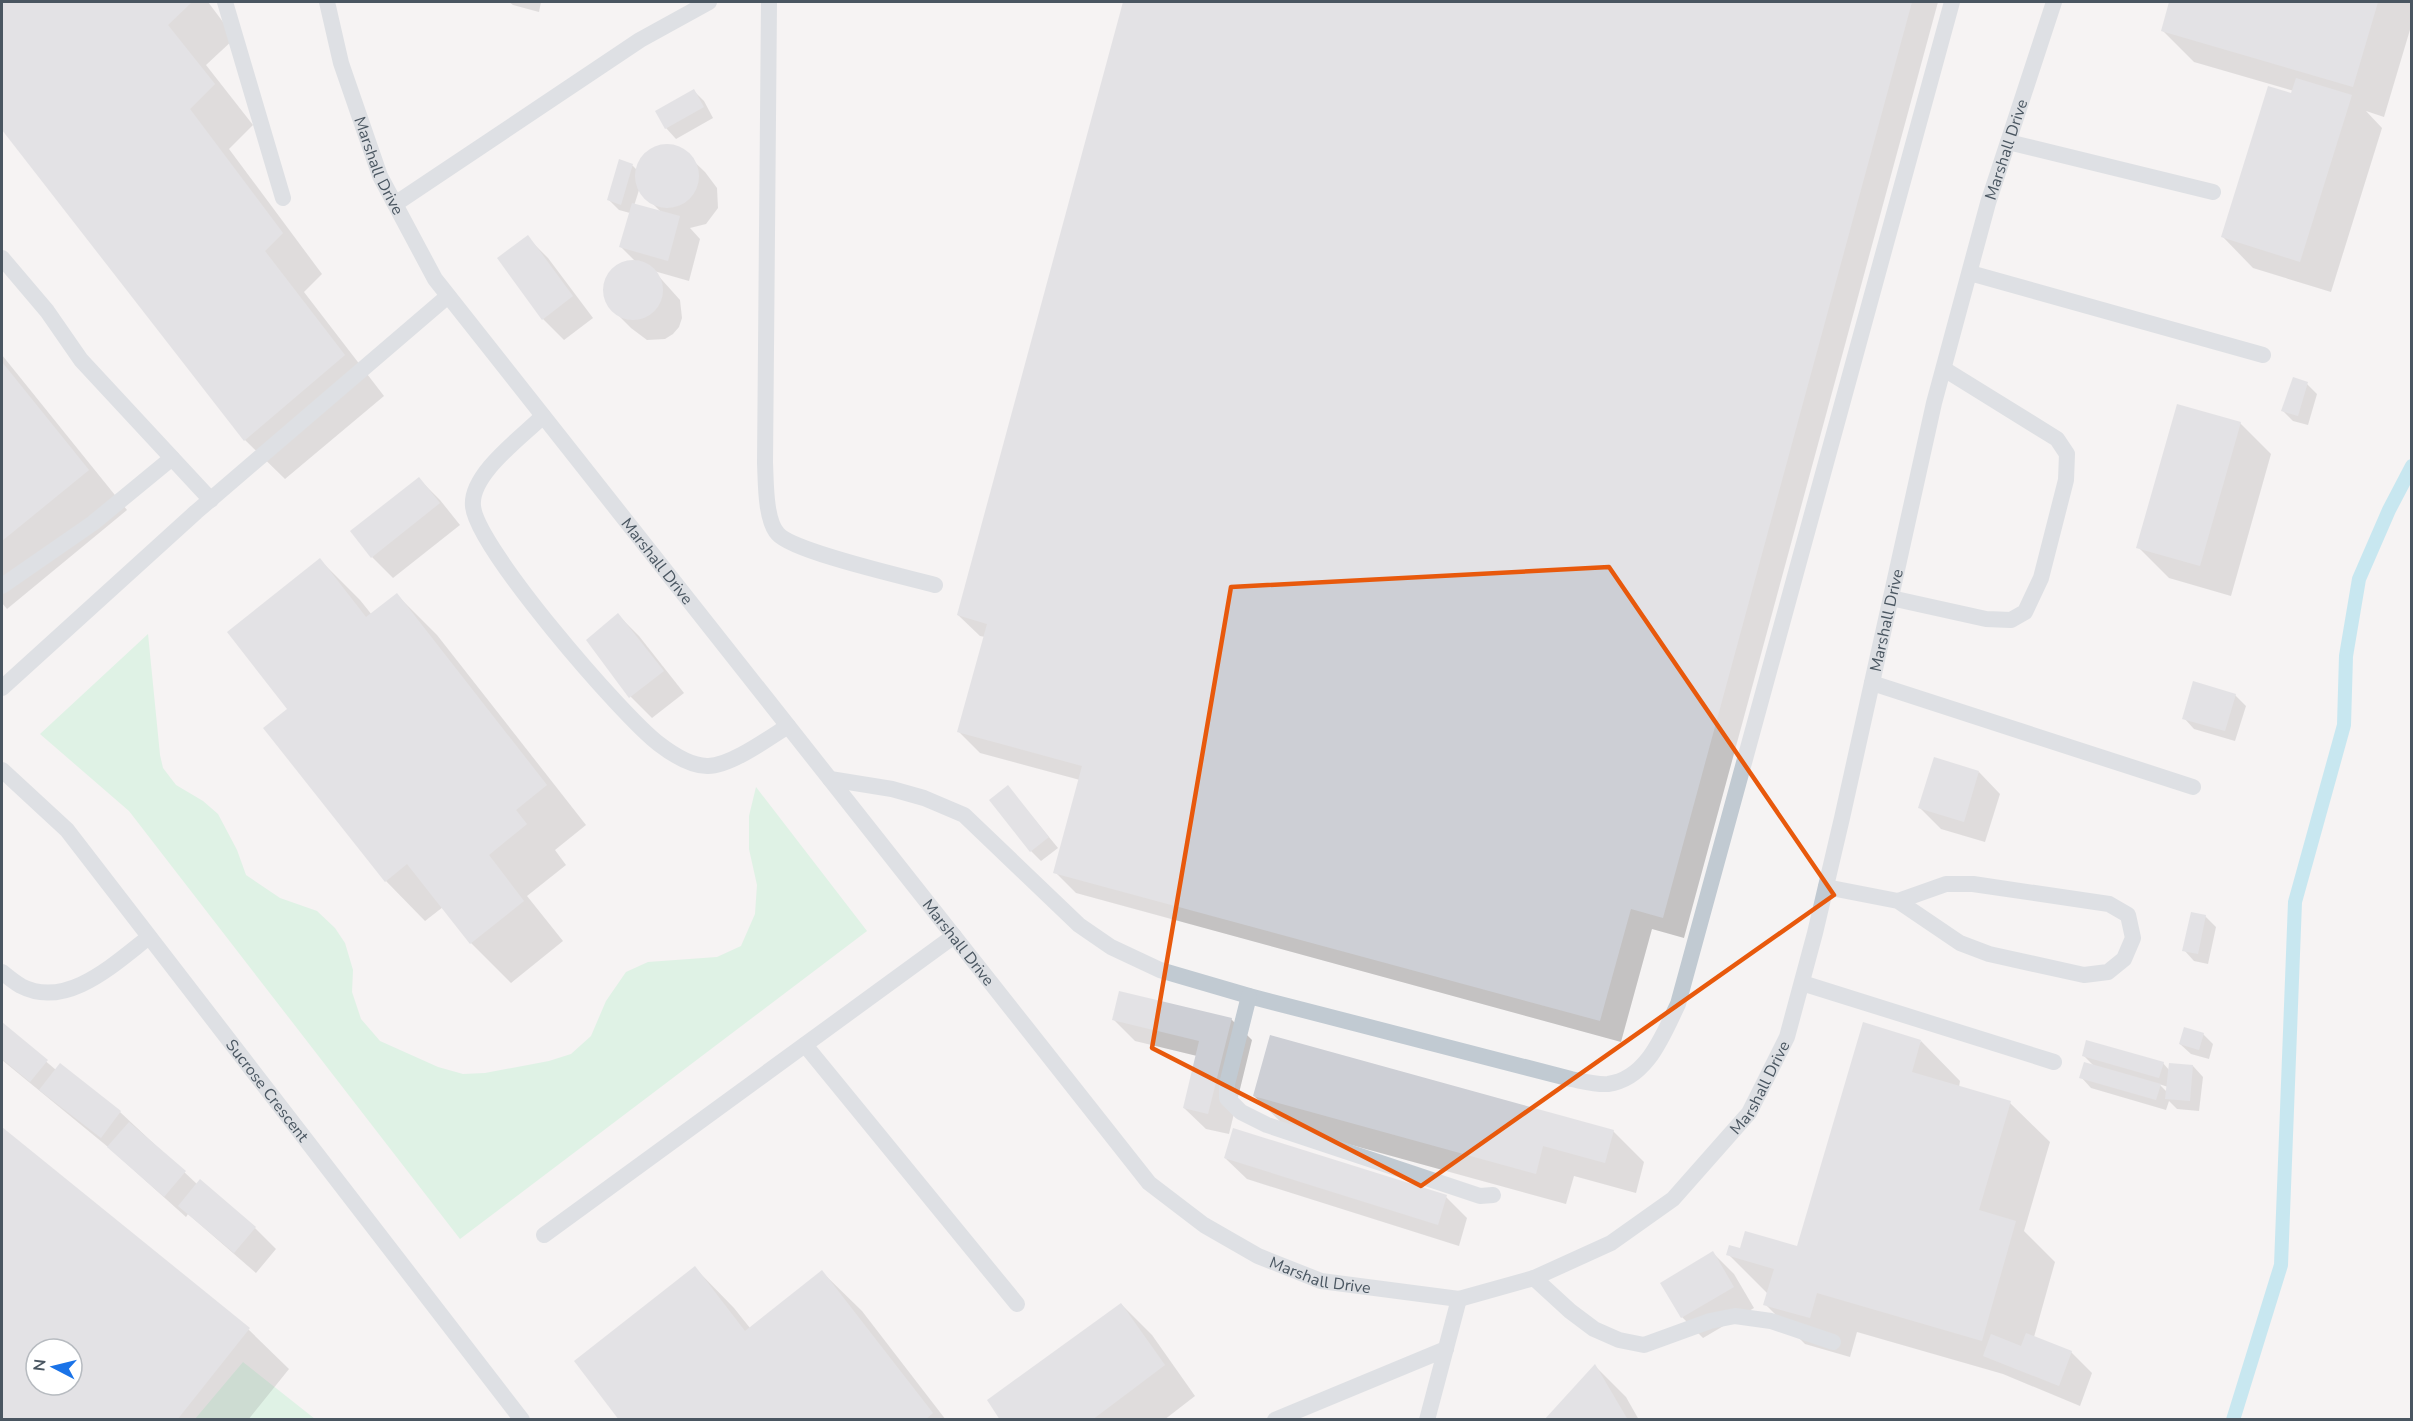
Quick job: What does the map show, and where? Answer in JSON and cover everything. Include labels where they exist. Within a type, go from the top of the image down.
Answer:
[{"type":"lane","points":[[225,2],[284,198]]},
{"type":"lane","name":"Marshall Drive","points":[[327,2],[341,63],[380,176],[435,279],[1149,1183],[1204,1225],[1258,1256],[1321,1281],[1459,1299],[1534,1278],[1611,1243],[1673,1199],[1749,1113],[1787,1037],[1826,887],[1934,403],[2008,142],[2054,2]]},
{"type":"lane","points":[[395,204],[640,40],[709,2]]},
{"type":"lane","points":[[769,2],[765,463],[769,514],[778,534],[800,547],[935,585]]},
{"type":"lane","points":[[830,779],[892,789],[924,798],[964,816],[1079,925],[1111,947],[1160,970],[1249,996],[1571,1079],[1605,1084],[1624,1080],[1641,1067],[1648,1058],[1660,1041],[1678,1004],[1952,2]]},
{"type":"lane","points":[[2008,142],[2213,192]]},
{"type":"lane","points":[[2,258],[47,311],[81,360],[211,500]]},
{"type":"lane","points":[[1970,273],[2263,355]]},
{"type":"lane","points":[[2,688],[211,500],[448,296]]},
{"type":"lane","points":[[1891,598],[1986,619],[2011,620],[2025,612],[2041,578],[2066,480],[2067,454],[2057,439],[1944,369]]},
{"type":"lane","points":[[543,416],[486,471],[476,486],[473,506],[479,527],[537,610],[616,704],[657,743],[685,761],[708,766],[733,759],[788,726]]},
{"type":"lane","points":[[2,586],[93,523],[172,458]]},
{"type":"lane","points":[[1872,683],[2193,787]]},
{"type":"lane","name":"Sucrose Crescent","points":[[2,770],[67,830],[522,1419]]},
{"type":"lane","points":[[1826,887],[1898,901],[1960,943],[1989,954],[2084,975],[2108,972],[2124,958],[2133,938],[2128,915],[2109,904],[2098,902],[1973,884],[1946,884],[1898,901]]},
{"type":"lane","points":[[544,1235],[954,936]]},
{"type":"lane","points":[[2,972],[22,987],[48,992],[71,988],[94,979],[149,937]]},
{"type":"lane","points":[[1802,983],[2054,1062]]},
{"type":"lane","points":[[1249,996],[1227,1084],[1227,1098],[1241,1112],[1267,1125],[1480,1196],[1493,1195]]},
{"type":"lane","points":[[805,1046],[1017,1304]]},
{"type":"lane","points":[[1534,1278],[1570,1311],[1594,1329],[1619,1340],[1644,1345],[1710,1321],[1735,1316],[1771,1321],[1833,1342]]},
{"type":"lane","points":[[1427,1419],[1459,1299]]},
{"type":"lane","points":[[1275,1419],[1446,1349]]},
{"type":"highlighted area","points":[[1609,567],[1834,895],[1421,1186],[1152,1048],[1231,587]]},
{"type":"green space","points":[[148,634],[163,768],[176,785],[203,801],[218,814],[237,850],[246,875],[280,898],[317,911],[335,928],[345,943],[353,970],[352,992],[361,1019],[380,1041],[438,1067],[463,1074],[485,1073],[549,1061],[571,1054],[591,1036],[606,1001],[626,972],[648,962],[717,957],[741,946],[755,914],[757,885],[749,849],[749,816],[756,787],[867,931],[460,1239],[129,811],[40,734]]},
{"type":"green space","points":[[243,1362],[315,1419],[195,1419]]},
{"type":"building","points":[[2,2],[192,2],[168,25],[215,84],[190,109],[283,233],[265,251],[345,355],[244,441],[2,130]]},
{"type":"building","points":[[1123,2],[1912,2],[1663,918],[1631,909],[1600,1021],[1053,873],[1082,766],[957,732],[987,624],[957,615]]},
{"type":"building","points":[[2169,2],[2378,2],[2353,87],[2161,31]]},
{"type":"building","points":[[2296,78],[2352,95],[2300,262],[2221,237],[2268,86],[2291,93]]},
{"type":"building","points":[[694,89],[704,107],[665,129],[655,111]]},
{"type":"building","points":[[667,144],[685,150],[693,158],[699,176],[693,194],[685,202],[667,208],[649,202],[641,194],[635,176],[641,158],[649,150]]},
{"type":"building","points":[[619,159],[633,164],[621,205],[607,200]]},
{"type":"building","points":[[632,203],[680,216],[668,261],[619,247]]},
{"type":"building","points":[[528,235],[573,296],[542,320],[497,258]]},
{"type":"building","points":[[633,260],[654,269],[663,290],[654,311],[633,320],[612,311],[603,290],[612,269]]},
{"type":"building","points":[[2,362],[89,470],[2,541]]},
{"type":"building","points":[[2293,377],[2308,382],[2298,416],[2281,411]]},
{"type":"building","points":[[2177,404],[2241,422],[2200,566],[2136,548]]},
{"type":"building","points":[[419,477],[440,503],[371,558],[350,531]]},
{"type":"building","points":[[320,558],[366,617],[397,593],[547,785],[516,810],[527,824],[489,855],[524,901],[470,944],[407,864],[385,882],[263,728],[287,709],[227,632]]},
{"type":"building","points":[[618,613],[664,671],[629,698],[586,640]]},
{"type":"building","points":[[2193,681],[2236,694],[2225,731],[2182,719]]},
{"type":"building","points":[[1934,757],[1979,771],[1964,822],[1918,808]]},
{"type":"building","points":[[1008,785],[1049,837],[1030,852],[989,800]]},
{"type":"building","points":[[2191,912],[2206,915],[2198,954],[2182,951]]},
{"type":"building","points":[[1119,991],[1232,1018],[1208,1114],[1183,1108],[1199,1041],[1112,1020]]},
{"type":"building","points":[[2,1022],[48,1060],[30,1082],[2,1059]]},
{"type":"building","points":[[1863,1022],[1921,1040],[1912,1072],[2011,1101],[1979,1210],[2016,1221],[1982,1341],[1817,1293],[1810,1318],[1763,1305],[1774,1269],[1726,1255],[1729,1245],[1740,1248],[1745,1231],[1797,1246]]},
{"type":"building","points":[[2184,1027],[2204,1033],[2199,1050],[2179,1044]]},
{"type":"building","points":[[1270,1035],[1614,1130],[1605,1163],[1543,1146],[1536,1174],[1253,1096]]},
{"type":"building","points":[[2086,1040],[2164,1062],[2159,1078],[2082,1056]]},
{"type":"building","points":[[2084,1062],[2161,1084],[2156,1100],[2079,1078]]},
{"type":"building","points":[[60,1063],[121,1111],[101,1138],[39,1090]]},
{"type":"building","points":[[2169,1063],[2193,1065],[2190,1101],[2165,1099]]},
{"type":"building","points":[[129,1122],[186,1171],[164,1197],[107,1147]]},
{"type":"building","points":[[2,1127],[250,1328],[177,1420],[2,1420]]},
{"type":"building","points":[[1233,1128],[1447,1195],[1438,1225],[1224,1158]]},
{"type":"building","points":[[200,1179],[256,1227],[234,1253],[178,1206]]},
{"type":"building","points":[[1713,1251],[1734,1287],[1681,1318],[1660,1283]]},
{"type":"building","points":[[695,1266],[745,1331],[822,1270],[933,1413],[925,1420],[619,1420],[574,1361]]},
{"type":"building","points":[[1121,1303],[1165,1365],[1092,1420],[1000,1420],[987,1400]]},
{"type":"building","points":[[2026,1333],[2072,1351],[2059,1386],[1983,1356],[1991,1334],[2021,1346]]},
{"type":"building","points":[[1595,1364],[1628,1420],[1544,1420]]},
{"type":"waterway","points":[[2233,1420],[2281,1265],[2295,902],[2344,725],[2346,656],[2359,579],[2389,510],[2412,466]]}]
